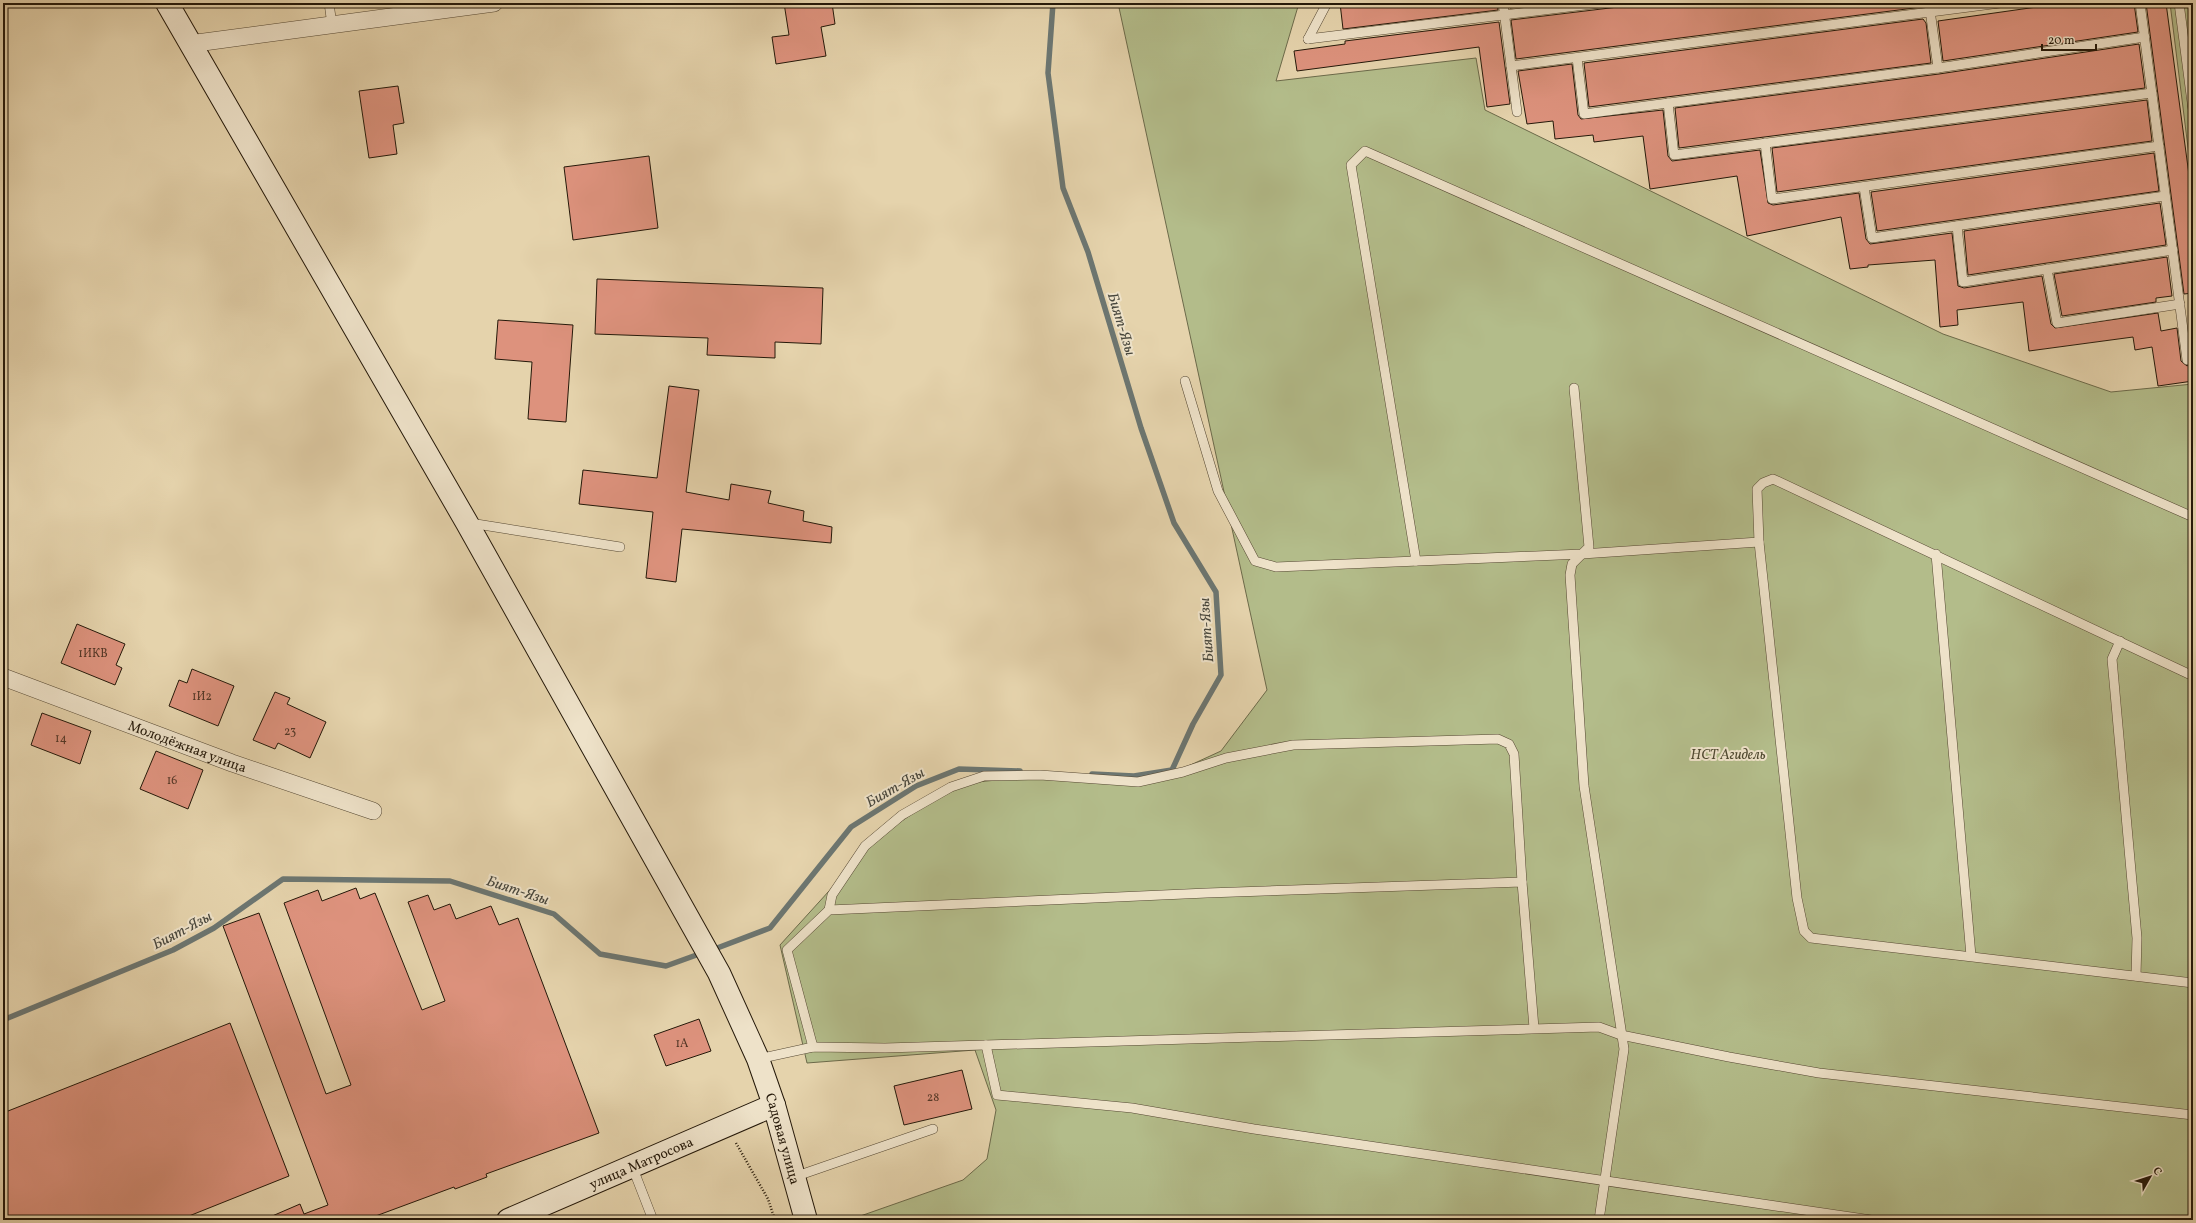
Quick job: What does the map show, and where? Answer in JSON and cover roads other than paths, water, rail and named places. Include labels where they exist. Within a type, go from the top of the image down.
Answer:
[{"type":"main road","name":"Садовая улица","points":[[167,3],[189,44],[261,163],[467,523],[719,973],[758,1059],[774,1105],[806,1220]]},
{"type":"main road","name":"улица Матросова","points":[[508,1220],[774,1105]]},
{"type":"street","points":[[189,44],[332,25],[446,6],[494,3]]},
{"type":"street","name":"Молодёжная улица","points":[[3,677],[232,763],[373,811]]},
{"type":"lane","points":[[330,3],[332,25]]},
{"type":"lane","points":[[1327,3],[1308,39],[1601,3]]},
{"type":"lane","points":[[1503,3],[1517,112]]},
{"type":"lane","points":[[1929,3],[1938,68]]},
{"type":"lane","points":[[1511,66],[2000,3]]},
{"type":"lane","points":[[2140,3],[2187,360]]},
{"type":"lane","points":[[2179,3],[2193,110]]},
{"type":"lane","points":[[1577,58],[1584,114],[1938,68],[2144,37]]},
{"type":"lane","points":[[1668,103],[1674,155],[2152,93]]},
{"type":"lane","points":[[1765,143],[1772,199],[2159,146]]},
{"type":"lane","points":[[1416,561],[1351,165],[1365,151],[2193,517]]},
{"type":"lane","points":[[1864,187],[1872,238],[2166,196]]},
{"type":"lane","points":[[1956,226],[1963,282],[2173,250]]},
{"type":"lane","points":[[2047,270],[2057,323],[2180,304]]},
{"type":"lane","points":[[1185,381],[1218,491],[1255,561],[1276,566],[1416,561],[1582,554],[1759,542]]},
{"type":"lane","points":[[1574,388],[1589,547],[1572,564],[1570,575],[1584,786],[1624,1049],[1599,1220]]},
{"type":"lane","points":[[2193,676],[1936,554],[1773,479],[1763,483],[1757,489],[1759,542],[1797,898],[1804,931],[1811,938],[2193,983]]},
{"type":"lane","points":[[467,523],[620,547]]},
{"type":"lane","points":[[1936,554],[1971,956]]},
{"type":"lane","points":[[2120,641],[2112,659],[2137,938],[2136,976]]},
{"type":"lane","points":[[813,1047],[787,950],[829,910],[832,895],[865,846],[902,815],[951,787],[984,776],[1040,775],[1138,782],[1183,772],[1226,758],[1293,745],[1498,739],[1509,744],[1514,754],[1522,882],[1534,1028]]},
{"type":"lane","points":[[829,910],[1207,893],[1522,882]]},
{"type":"lane","points":[[758,1059],[813,1047],[886,1048],[1599,1027],[1621,1035],[1729,1057],[1819,1073],[2193,1115]]},
{"type":"lane","points":[[986,1045],[997,1095],[1132,1108],[1254,1129],[1871,1220]]},
{"type":"lane","points":[[794,1177],[933,1129]]},
{"type":"lane","points":[[632,1166],[653,1220]]},
{"type":"waterway","name":"Бият-Язы","points":[[1053,3],[1048,73],[1063,188],[1088,252],[1141,428],[1174,523],[1216,592],[1221,675],[1193,724],[1172,770],[1134,776],[1092,774]]},
{"type":"waterway","name":"Бият-Язы","points":[[712,950],[770,928],[851,827],[916,786],[959,769],[1020,771]]},
{"type":"waterway","name":"Бият-Язы","points":[[3,1020],[173,950],[214,928],[283,879],[450,881],[554,914],[600,954],[666,966],[702,953]]},
{"type":"park label","name":"НСТ Агидель","points":[[1728,754]]}]
